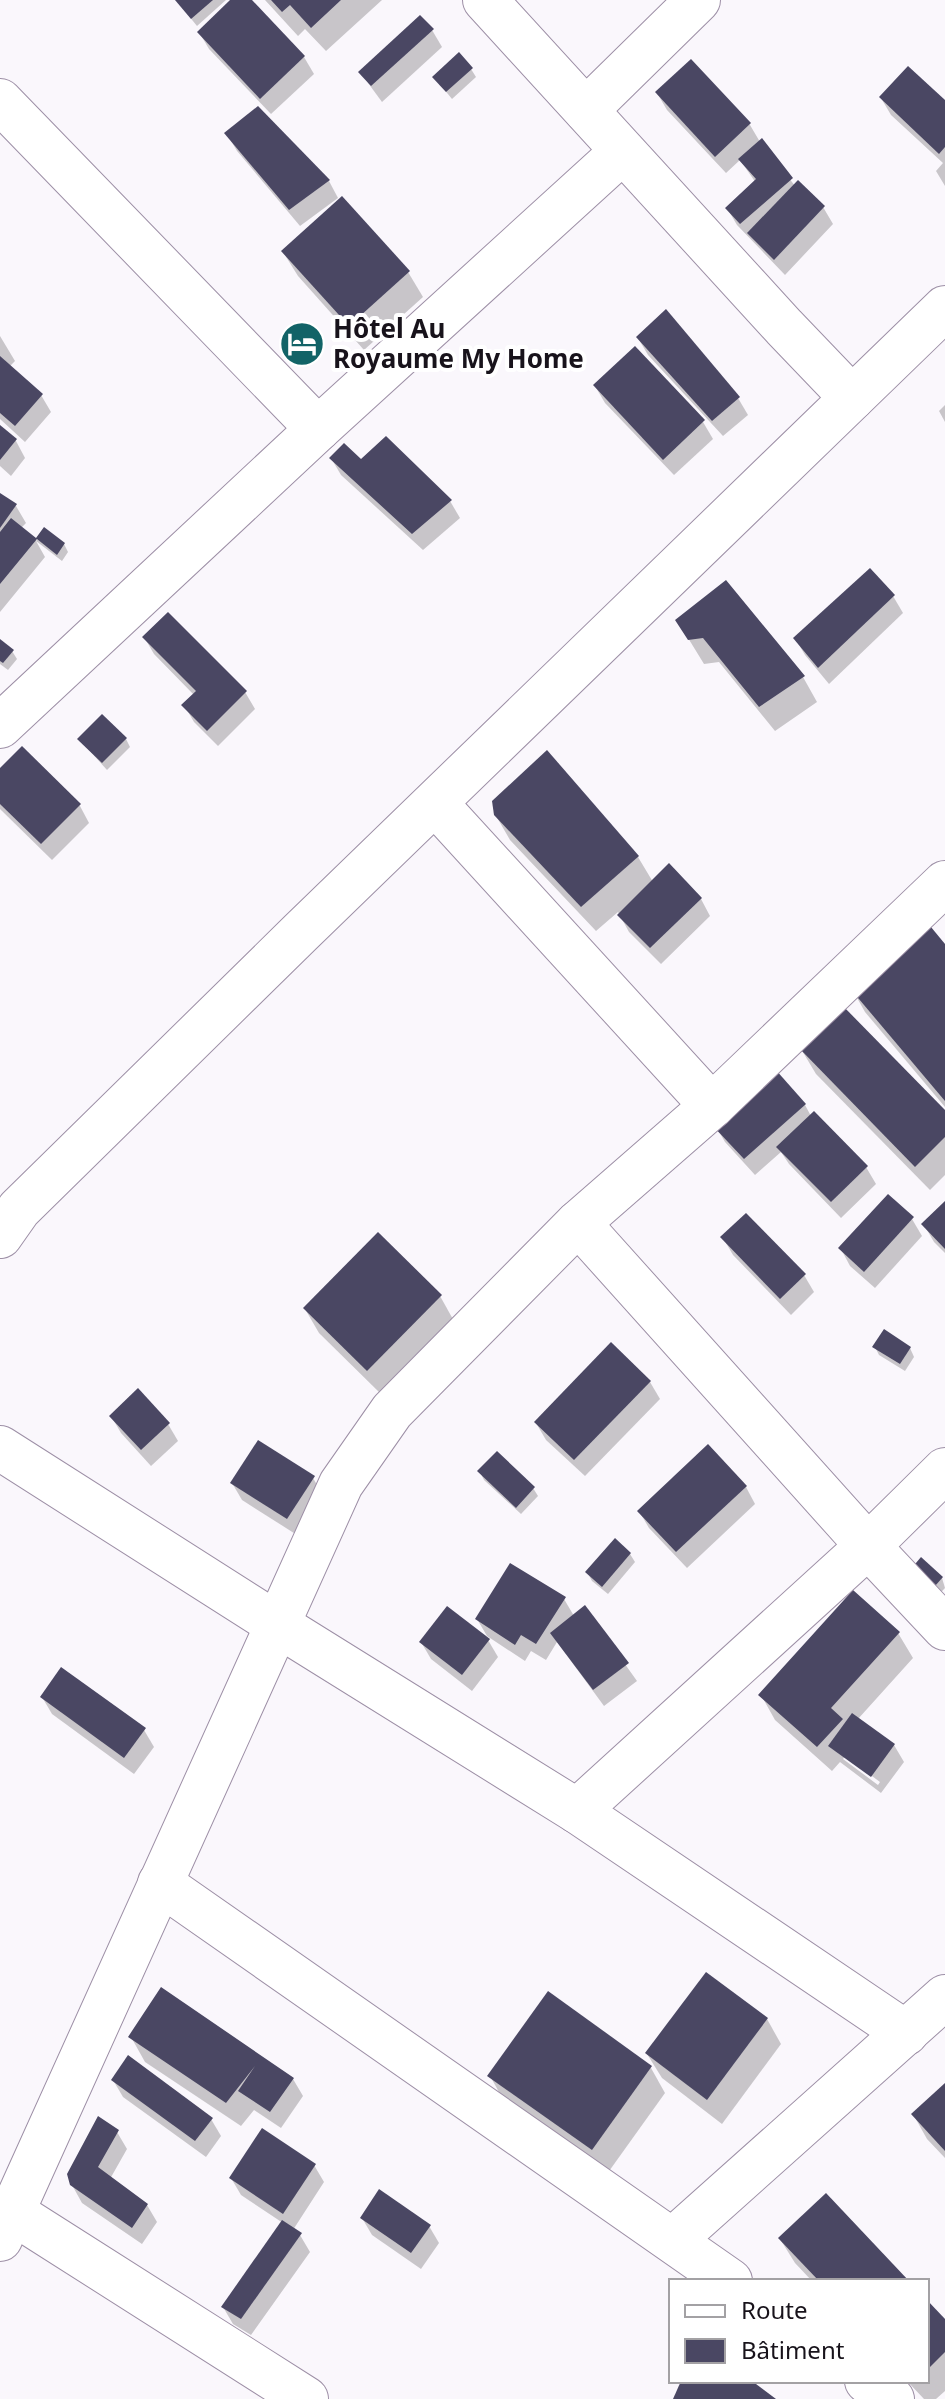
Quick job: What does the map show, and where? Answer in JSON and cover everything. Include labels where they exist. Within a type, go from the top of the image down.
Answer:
[{"type":"street","points":[[485,0],[852,398]]},
{"type":"street","points":[[586,110],[698,0]]},
{"type":"street","points":[[0,101],[318,429]]},
{"type":"street","points":[[0,726],[318,429],[622,152]]},
{"type":"street","points":[[0,1236],[19,1209],[945,308]]},
{"type":"street","points":[[435,803],[712,1106]]},
{"type":"street","points":[[306,2399],[6,2226],[341,1484],[392,1411],[578,1223],[712,1106],[945,883]]},
{"type":"street","points":[[578,1223],[945,1628]]},
{"type":"street","points":[[0,1448],[577,1811],[906,2033]]},
{"type":"street","points":[[577,1811],[868,1546],[945,1470]]},
{"type":"street","points":[[160,1883],[727,2279]]},
{"type":"street","points":[[673,2240],[945,1997]]},
{"type":"street","points":[[870,2383],[892,2399]]},
{"type":"building","points":[[175,0],[213,0],[191,19]]},
{"type":"building","points":[[230,0],[252,0],[305,56],[260,99],[197,32]]},
{"type":"building","points":[[271,0],[341,0],[311,28],[290,5],[282,12]]},
{"type":"building","points":[[420,15],[434,29],[371,86],[358,72]]},
{"type":"building","points":[[459,52],[473,68],[446,92],[432,77]]},
{"type":"building","points":[[691,59],[751,123],[715,157],[655,92]]},
{"type":"building","points":[[908,66],[945,100],[945,147],[939,154],[879,97]]},
{"type":"building","points":[[258,106],[330,180],[289,210],[224,133]]},
{"type":"building","points":[[762,138],[793,178],[740,224],[725,208],[756,179],[738,159]]},
{"type":"building","points":[[798,180],[825,206],[774,260],[747,233]]},
{"type":"building","points":[[342,196],[410,271],[349,326],[281,251]]},
{"type":"building","points":[[666,309],[740,397],[712,421],[636,337]]},
{"type":"building","points":[[635,346],[705,420],[663,460],[593,385]]},
{"type":"building","points":[[0,356],[43,394],[15,426],[0,413]]},
{"type":"building","points":[[0,425],[17,439],[0,460]]},
{"type":"building","points":[[386,436],[452,500],[412,534],[329,458],[344,443],[361,459]]},
{"type":"building","points":[[0,493],[17,504],[0,528]]},
{"type":"building","points":[[11,518],[36,538],[44,527],[65,543],[57,555],[37,539],[0,584],[0,532]]},
{"type":"building","points":[[870,568],[895,595],[818,668],[793,638]]},
{"type":"building","points":[[726,580],[805,676],[759,707],[703,638],[688,640],[675,620]]},
{"type":"building","points":[[168,612],[247,691],[207,731],[181,705],[196,691],[142,637]]},
{"type":"building","points":[[0,639],[14,650],[3,663],[0,661]]},
{"type":"building","points":[[102,714],[127,738],[102,763],[77,739]]},
{"type":"building","points":[[22,746],[81,804],[41,844],[0,804],[0,768]]},
{"type":"building","points":[[547,750],[639,856],[581,907],[494,815],[492,801]]},
{"type":"building","points":[[669,863],[702,898],[650,948],[617,915]]},
{"type":"building","points":[[926,921],[945,944],[945,1101],[848,986]]},
{"type":"building","points":[[842,1005],[945,1110],[945,1137],[915,1167],[799,1048]]},
{"type":"building","points":[[775,1069],[806,1104],[744,1159],[712,1125]]},
{"type":"building","points":[[814,1111],[868,1166],[831,1202],[776,1147]]},
{"type":"building","points":[[888,1194],[914,1217],[864,1272],[838,1248]]},
{"type":"building","points":[[945,1201],[945,1249],[921,1224]]},
{"type":"building","points":[[746,1213],[806,1274],[780,1299],[720,1237]]},
{"type":"building","points":[[378,1232],[442,1295],[367,1371],[303,1308]]},
{"type":"building","points":[[884,1329],[911,1347],[900,1364],[872,1347]]},
{"type":"building","points":[[611,1342],[651,1381],[574,1460],[534,1422]]},
{"type":"building","points":[[138,1388],[170,1423],[141,1450],[109,1416]]},
{"type":"building","points":[[258,1440],[315,1476],[287,1519],[230,1483]]},
{"type":"building","points":[[708,1444],[747,1486],[676,1552],[637,1511]]},
{"type":"building","points":[[497,1451],[535,1487],[516,1508],[477,1471]]},
{"type":"building","points":[[615,1538],[631,1553],[602,1587],[585,1572]]},
{"type":"building","points":[[921,1557],[943,1577],[927,1595],[905,1576]]},
{"type":"building","points":[[510,1563],[566,1597],[536,1644],[521,1635],[515,1645],[475,1619]]},
{"type":"building","points":[[853,1590],[900,1632],[831,1708],[843,1719],[817,1747],[758,1695]]},
{"type":"building","points":[[585,1605],[629,1663],[593,1690],[550,1633]]},
{"type":"building","points":[[447,1606],[490,1639],[462,1675],[419,1642]]},
{"type":"building","points":[[61,1667],[146,1728],[124,1758],[40,1697]]},
{"type":"building","points":[[852,1713],[895,1744],[871,1777],[828,1746]]},
{"type":"building","points":[[706,1972],[768,2018],[707,2100],[645,2053]]},
{"type":"building","points":[[161,1987],[294,2078],[270,2112],[238,2091],[255,2066],[226,2103],[128,2037]]},
{"type":"building","points":[[548,1991],[652,2066],[592,2150],[487,2076]]},
{"type":"building","points":[[128,2055],[213,2118],[195,2141],[111,2080]]},
{"type":"building","points":[[945,2083],[945,2151],[911,2114]]},
{"type":"building","points":[[98,2116],[119,2130],[98,2167],[148,2204],[132,2228],[70,2185],[67,2174]]},
{"type":"building","points":[[262,2128],[316,2164],[283,2214],[229,2178]]},
{"type":"building","points":[[379,2189],[431,2225],[411,2253],[360,2218]]},
{"type":"building","points":[[826,2193],[907,2279],[817,2279],[778,2238]]},
{"type":"building","points":[[282,2220],[302,2233],[241,2319],[221,2307]]},
{"type":"building","points":[[929,2302],[945,2319],[945,2352],[929,2368]]},
{"type":"building","points":[[680,2383],[755,2383],[776,2399],[673,2399]]},
{"type":"place","name":"Hôtel Au Royaume My Home","points":[[302,344]]}]
